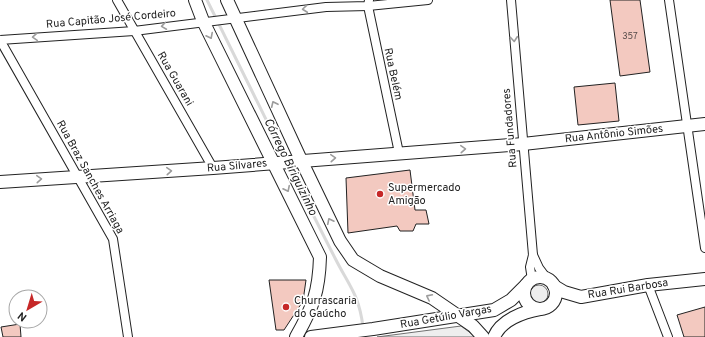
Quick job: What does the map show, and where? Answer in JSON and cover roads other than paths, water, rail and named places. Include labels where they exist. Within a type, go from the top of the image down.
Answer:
[{"type":"street","name":"Rua Guarani","points":[[117,0],[214,168]]},
{"type":"street","points":[[195,0],[278,162],[320,257],[320,278],[312,310],[296,337]]},
{"type":"street","points":[[227,0],[229,18],[297,160],[340,241],[353,260],[380,276],[432,298],[473,326],[483,337]]},
{"type":"street","name":"Rua Capitão José Cordeiro","points":[[0,40],[134,31],[326,3],[368,3],[428,0]]},
{"type":"street","name":"Rua Fundadores","points":[[511,0],[533,254],[539,268],[551,283]]},
{"type":"street","points":[[669,0],[705,248]]},
{"type":"street","name":"Rua Belém","points":[[368,3],[399,153]]},
{"type":"street","name":"Rua Braz Sanches Arriaga","points":[[0,40],[79,176],[113,239],[128,337]]},
{"type":"street","name":"Rua Antônio Simões","points":[[523,144],[705,124]]},
{"type":"street","name":"Rua Silvares","points":[[0,182],[214,168],[297,160],[523,144]]},
{"type":"street","name":"Rua Fundadores","points":[[529,283],[533,254]]},
{"type":"street","points":[[494,337],[510,320],[528,311],[540,309],[546,308],[554,301],[556,296],[551,283],[540,278],[529,283],[525,299],[531,306],[540,309]]},
{"type":"street","name":"Rua Rui Barbosa","points":[[551,283],[564,292],[581,297],[648,285],[705,279]]},
{"type":"street","name":"Rua Getúlio Vargas","points":[[311,337],[494,310],[512,300],[529,283]]},
{"type":"street","points":[[648,285],[668,337]]},
{"type":"waterway","name":"Córrego Biriguizinho","points":[[207,0],[286,160]]},
{"type":"waterway","name":"Córrego Biriguizinho","points":[[288,165],[353,291],[359,306],[363,327]]},
{"type":"place","name":"Supermercado Amigão","points":[[380,194]]},
{"type":"place","name":"Churrascaria do Gaúcho","points":[[286,307]]}]
